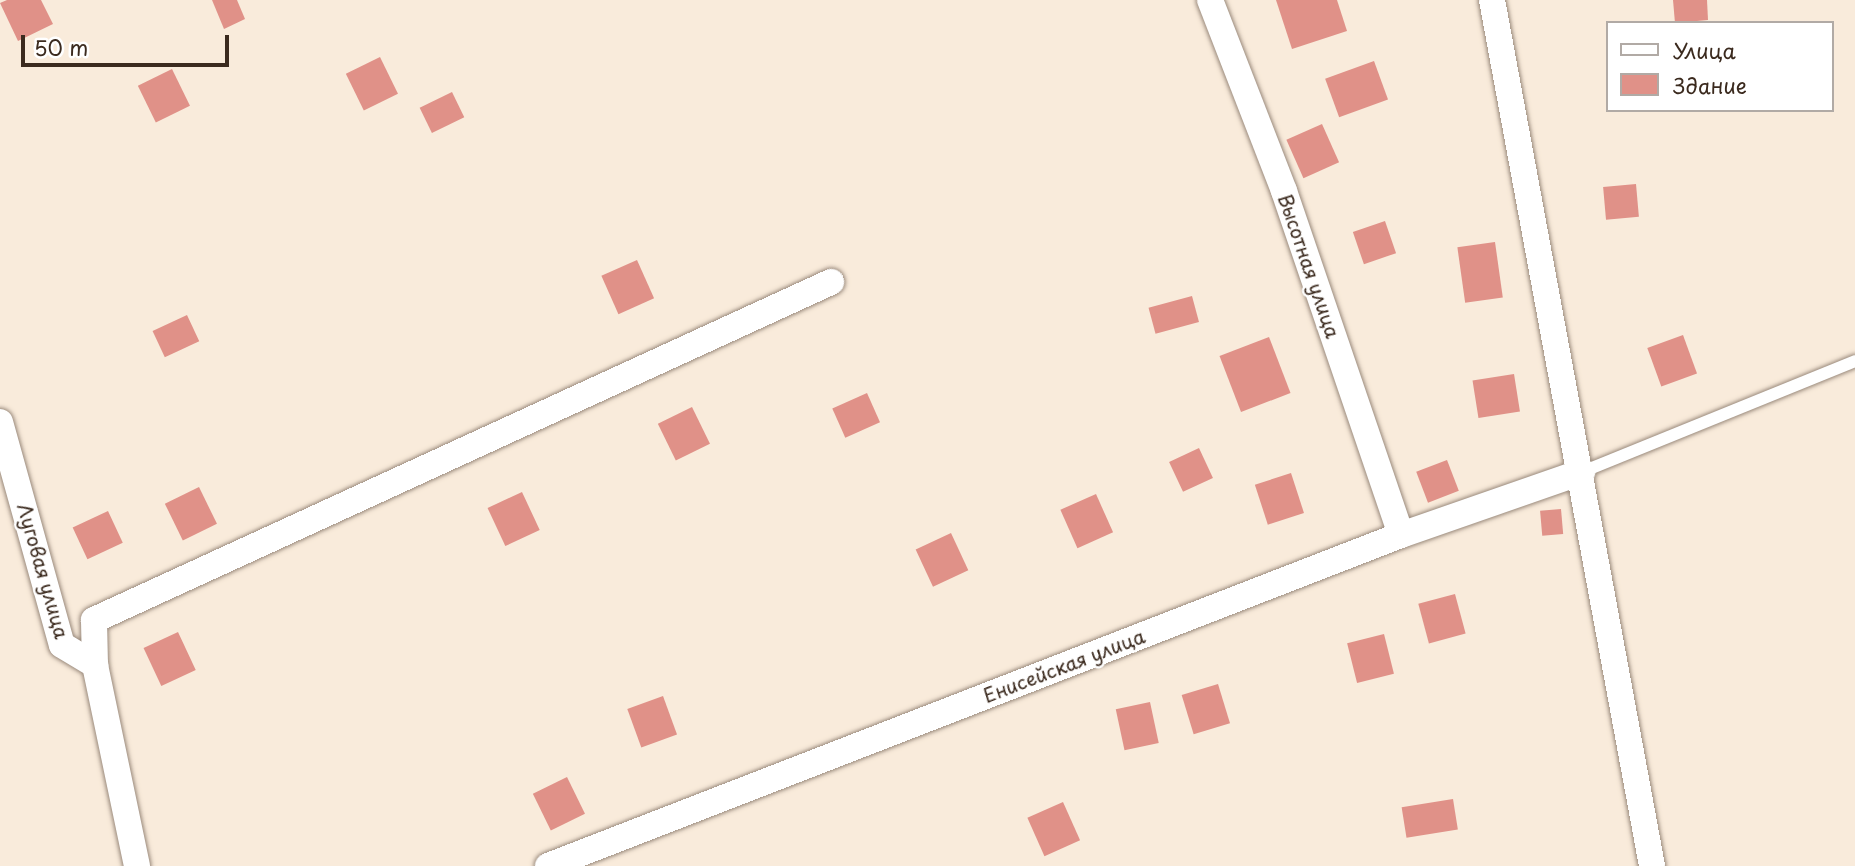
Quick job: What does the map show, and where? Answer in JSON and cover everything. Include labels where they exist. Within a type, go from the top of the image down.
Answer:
[{"type":"street","name":"Высотная улица","points":[[1210,0],[1284,191],[1401,535]]},
{"type":"street","points":[[1492,0],[1582,472],[1652,866]]},
{"type":"street","points":[[137,866],[95,665],[94,620],[831,282]]},
{"type":"street","name":"Луговая улица","points":[[0,422],[62,645],[95,665]]},
{"type":"street","name":"Енисейская улица","points":[[548,866],[1401,535],[1582,472]]},
{"type":"lane","points":[[1582,472],[1855,361]]},
{"type":"building","points":[[7,0],[41,0],[53,24],[18,41],[0,3]]},
{"type":"building","points":[[212,0],[237,0],[245,19],[224,29]]},
{"type":"building","points":[[1276,0],[1337,0],[1347,31],[1292,49]]},
{"type":"building","points":[[1673,0],[1707,0],[1708,20],[1675,21]]},
{"type":"building","points":[[380,57],[398,94],[364,111],[346,74]]},
{"type":"building","points":[[1374,61],[1388,100],[1339,117],[1325,79]]},
{"type":"building","points":[[172,69],[190,106],[156,123],[138,86]]},
{"type":"building","points":[[452,92],[464,117],[432,133],[420,108]]},
{"type":"building","points":[[1322,124],[1339,162],[1303,178],[1286,140]]},
{"type":"building","points":[[1636,184],[1639,217],[1606,220],[1603,187]]},
{"type":"building","points":[[1385,221],[1396,253],[1364,264],[1353,232]]},
{"type":"building","points":[[1495,242],[1503,297],[1465,303],[1457,247]]},
{"type":"building","points":[[637,260],[654,298],[618,314],[601,276]]},
{"type":"building","points":[[1192,296],[1199,322],[1156,334],[1149,308]]},
{"type":"building","points":[[187,315],[199,341],[165,357],[153,331]]},
{"type":"building","points":[[1683,335],[1697,374],[1661,387],[1647,348]]},
{"type":"building","points":[[1269,337],[1291,393],[1241,412],[1220,356]]},
{"type":"building","points":[[1514,374],[1520,412],[1478,418],[1473,381]]},
{"type":"building","points":[[867,393],[880,422],[845,438],[832,408]]},
{"type":"building","points":[[692,407],[710,444],[676,461],[658,424]]},
{"type":"building","points":[[1199,448],[1213,478],[1183,492],[1169,462]]},
{"type":"building","points":[[1447,460],[1459,491],[1428,503],[1416,472]]},
{"type":"building","points":[[1291,473],[1304,513],[1268,525],[1255,485]]},
{"type":"building","points":[[199,487],[217,524],[183,541],[165,504]]},
{"type":"building","points":[[522,492],[540,530],[505,546],[488,508]]},
{"type":"building","points":[[1096,494],[1113,532],[1077,548],[1060,510]]},
{"type":"building","points":[[1561,509],[1563,534],[1542,536],[1540,511]]},
{"type":"building","points":[[108,511],[123,543],[87,559],[73,527]]},
{"type":"building","points":[[951,533],[968,570],[933,587],[916,549]]},
{"type":"building","points":[[1455,594],[1466,634],[1429,643],[1418,604]]},
{"type":"building","points":[[178,632],[196,670],[161,686],[144,648]]},
{"type":"building","points":[[1384,634],[1394,674],[1357,683],[1347,643]]},
{"type":"building","points":[[1218,684],[1230,723],[1194,734],[1182,695]]},
{"type":"building","points":[[663,696],[677,735],[641,748],[627,709]]},
{"type":"building","points":[[1150,702],[1159,743],[1124,750],[1116,709]]},
{"type":"building","points":[[567,777],[585,814],[551,831],[533,794]]},
{"type":"building","points":[[1453,799],[1458,830],[1406,838],[1402,807]]},
{"type":"building","points":[[1063,802],[1080,840],[1044,856],[1027,818]]}]
